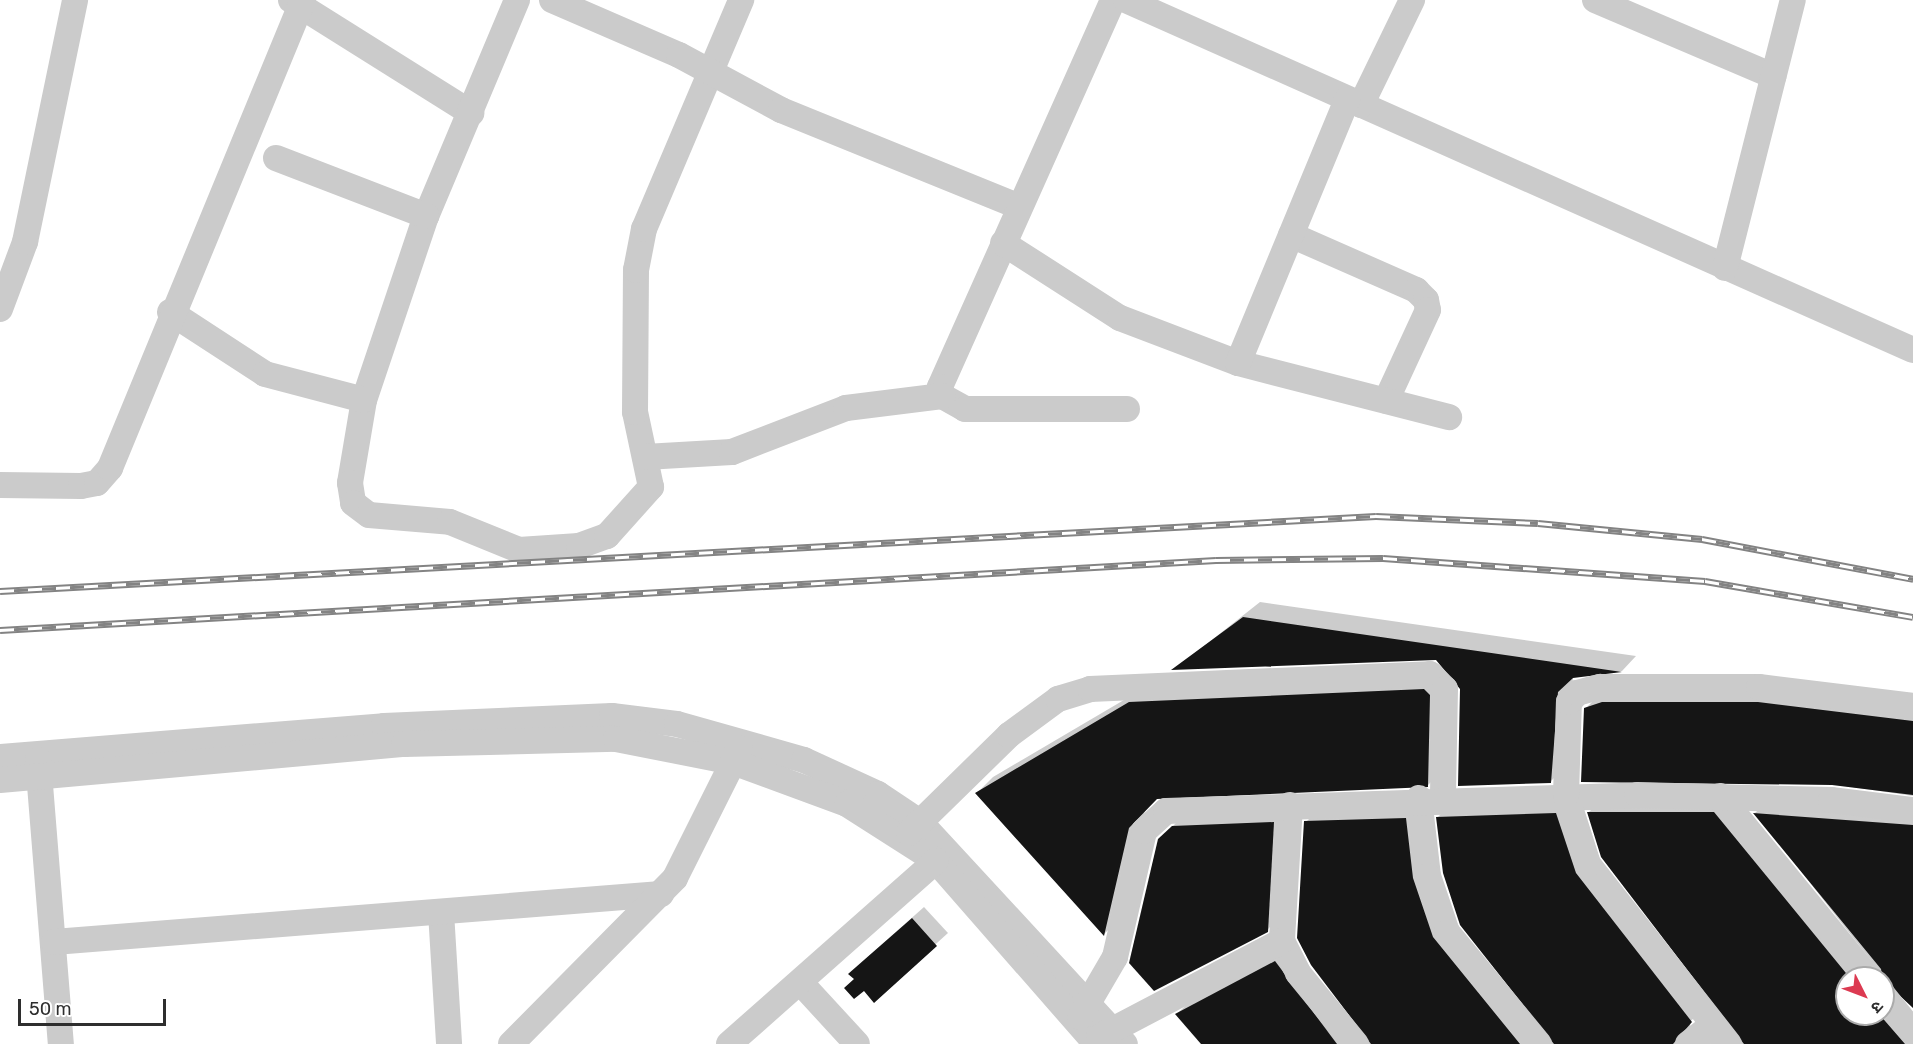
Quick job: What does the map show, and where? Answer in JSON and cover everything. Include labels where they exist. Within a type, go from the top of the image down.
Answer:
[{"type":"street","points":[[0,309],[25,242],[75,0]]},
{"type":"street","points":[[517,0],[426,216],[364,400],[350,483],[358,511],[450,522],[505,549],[579,546],[607,536],[651,487],[635,412],[636,270],[644,229],[708,70],[741,0]]},
{"type":"street","points":[[552,0],[708,70],[789,114],[1018,206]]},
{"type":"street","points":[[942,396],[951,359],[1018,206],[1113,0]]},
{"type":"street","points":[[1126,0],[1913,350]]},
{"type":"street","points":[[1238,363],[1291,235],[1354,103],[1412,0]]},
{"type":"street","points":[[1595,0],[1773,76]]},
{"type":"street","points":[[1725,268],[1793,0]]},
{"type":"street","points":[[0,485],[81,486],[104,477],[298,2],[471,113]]},
{"type":"street","points":[[276,158],[426,216]]},
{"type":"street","points":[[1291,235],[1416,290],[1426,300],[1428,310],[1386,401]]},
{"type":"street","points":[[1003,243],[1098,307],[1238,363],[1449,417]]},
{"type":"street","points":[[170,312],[265,374],[364,400]]},
{"type":"street","points":[[645,458],[732,452],[846,408],[942,396],[965,409],[1127,409]]},
{"type":"street","points":[[913,829],[1009,735],[1058,699],[1090,689],[1430,674],[1439,680],[1445,689],[1431,798],[1428,876],[1447,932],[1539,1044]]},
{"type":"street","points":[[1688,1044],[1720,1035],[1588,864],[1566,795],[1569,702],[1587,689],[1759,687],[1913,706]]},
{"type":"street","points":[[0,757],[38,766],[404,744],[616,740],[738,752],[840,775],[913,829],[1099,1030]]},
{"type":"street","points":[[511,1044],[661,894],[687,857],[738,752]]},
{"type":"street","points":[[0,780],[38,766]]},
{"type":"street","points":[[38,766],[61,1044]]},
{"type":"street","points":[[1099,1030],[1136,854],[1154,819],[1166,811],[1431,798],[1566,795],[1720,796],[1913,810]]},
{"type":"street","points":[[1720,796],[1859,966]]},
{"type":"street","points":[[1290,805],[1282,941],[1298,973],[1356,1044]]},
{"type":"street","points":[[913,829],[936,861],[1099,1030]]},
{"type":"street","points":[[729,1044],[936,861]]},
{"type":"street","points":[[54,942],[661,894]]},
{"type":"street","points":[[441,912],[449,1044]]},
{"type":"street","points":[[1099,1030],[1282,941]]},
{"type":"street","points":[[800,981],[858,1044]]},
{"type":"street","points":[[1895,1010],[1913,1032]]},
{"type":"building","points":[[1243,617],[1622,672],[1573,678],[1558,692],[1551,783],[1458,786],[1460,689],[1436,660],[1171,670]]},
{"type":"building","points":[[1424,689],[1430,695],[1428,787],[1157,799],[1129,828],[1104,936],[975,793],[1129,702]]},
{"type":"building","points":[[1602,702],[1758,702],[1913,721],[1913,795],[1832,785],[1581,782],[1584,708]]},
{"type":"building","points":[[1587,812],[1714,812],[1840,966],[1835,966],[1835,1026],[1889,1026],[1905,1044],[1744,1044],[1601,857]]},
{"type":"building","points":[[1556,813],[1576,873],[1692,1022],[1673,1044],[1554,1044],[1460,925],[1443,873],[1436,817]]},
{"type":"building","points":[[1753,813],[1913,825],[1913,1008],[1895,991],[1895,966],[1879,966]]},
{"type":"building","points":[[1406,818],[1413,878],[1433,937],[1520,1044],[1371,1044],[1311,965],[1297,938],[1304,821]]},
{"type":"building","points":[[1274,822],[1268,932],[1154,991],[1129,963],[1158,839],[1172,826]]},
{"type":"building","points":[[912,918],[937,946],[874,1003],[864,991],[854,999],[844,988],[854,979],[848,974]]},
{"type":"building","points":[[1275,961],[1337,1044],[1201,1044],[1175,1014]]},
{"type":"railway","points":[[0,591],[1376,516],[1538,523],[1702,539],[1913,579]]},
{"type":"railway","points":[[0,630],[1216,560],[1383,558],[1705,581],[1913,617]]}]
